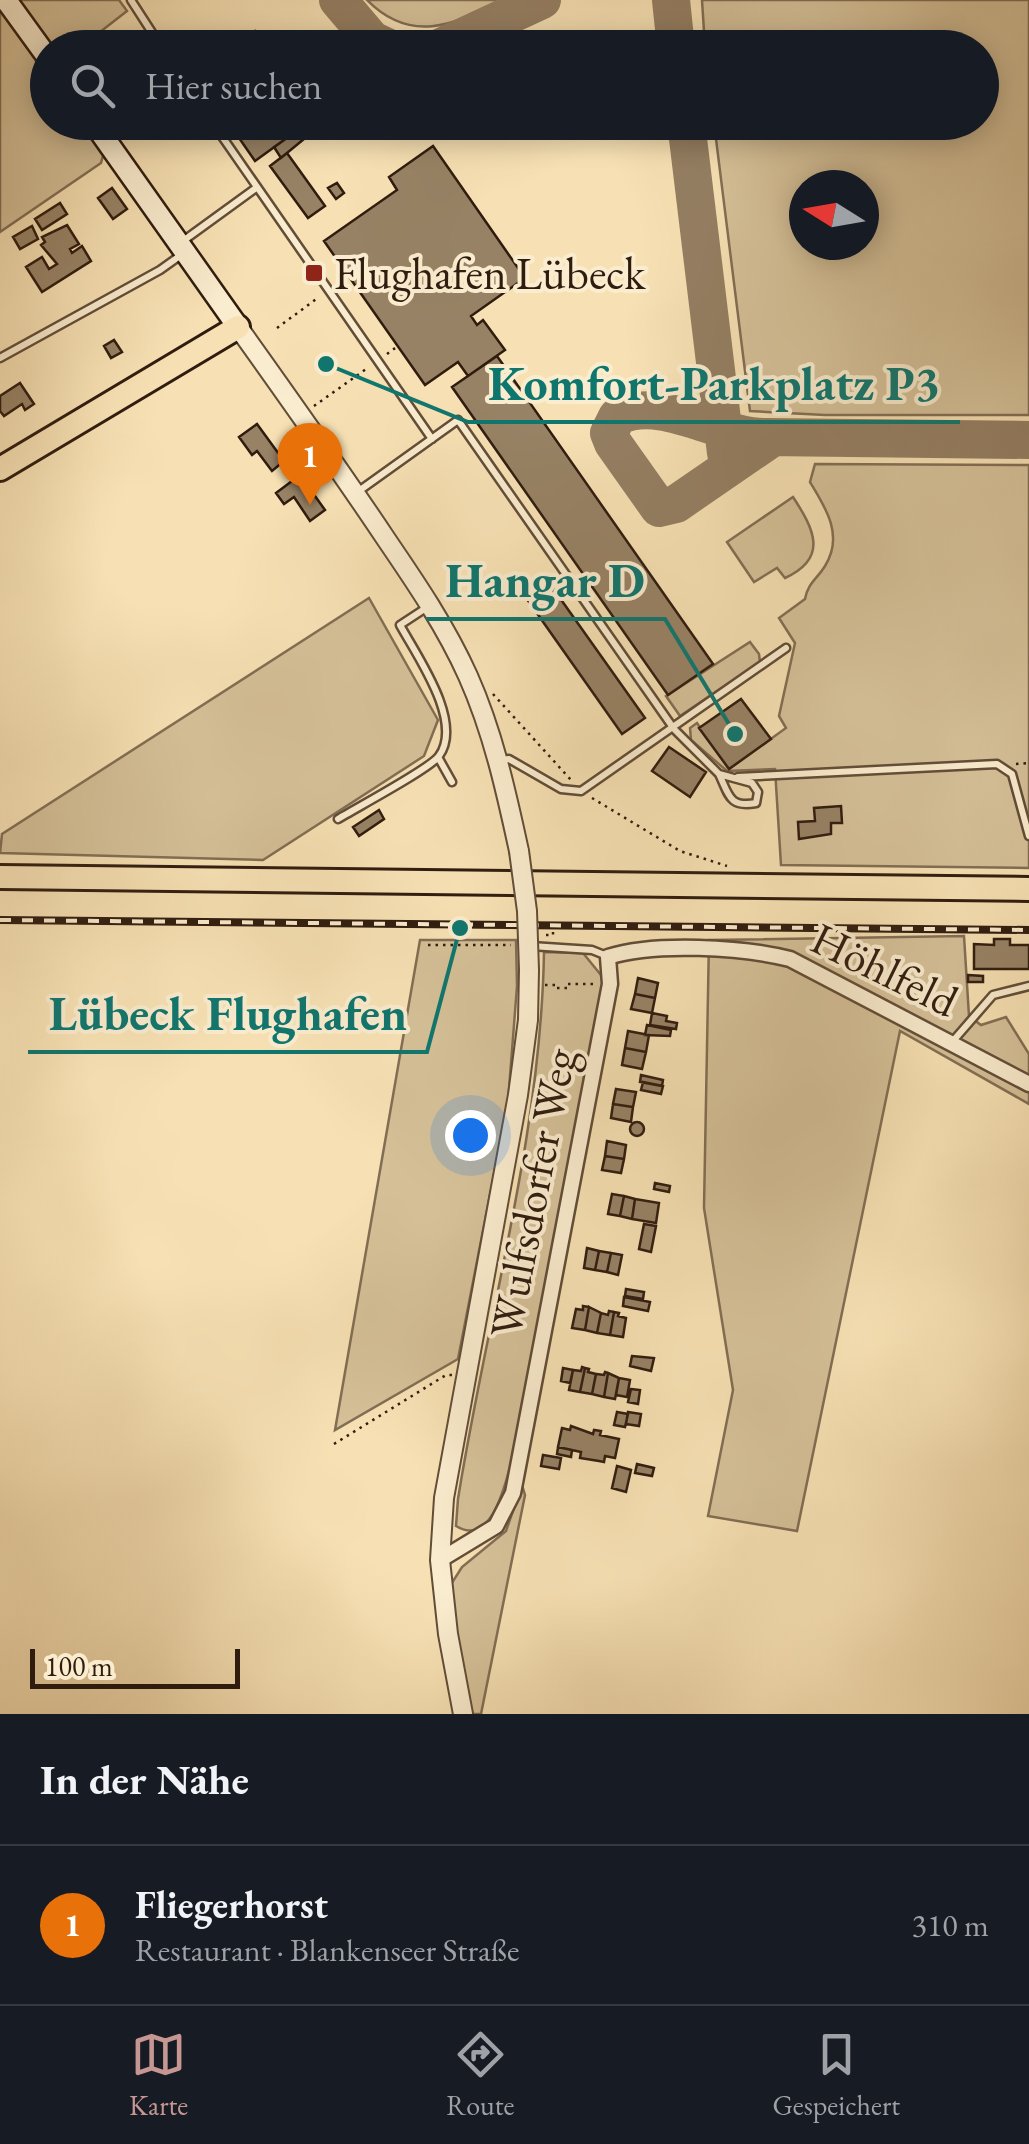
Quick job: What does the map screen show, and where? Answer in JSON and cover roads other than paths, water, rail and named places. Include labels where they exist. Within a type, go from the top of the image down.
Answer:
[{"type":"main road","points":[[6,0],[30,33]]},
{"type":"main road","points":[[0,469],[238,327],[106,140]]},
{"type":"main road","points":[[0,877],[1029,889]]},
{"type":"street","name":"Wulfsdorfer Weg","points":[[238,327],[356,493],[430,606],[466,673],[498,760],[518,851],[535,978],[518,1095],[448,1464],[440,1560],[448,1634],[463,1714]]},
{"type":"street","name":"Höhlfeld","points":[[608,957],[634,949],[760,952],[790,958],[1029,1084]]},
{"type":"street","name":"Wulfsdorfer Weg","points":[[440,1560],[496,1526],[513,1493],[610,984],[608,957]]},
{"type":"lane","points":[[131,0],[150,30]]},
{"type":"lane","points":[[224,140],[432,439]]},
{"type":"lane","points":[[0,358],[160,270],[181,248],[256,188]]},
{"type":"lane","points":[[356,493],[458,420],[674,729],[719,774],[731,800],[742,806],[756,803],[758,792],[752,782],[719,774]]},
{"type":"lane","points":[[338,819],[438,758],[447,736],[446,717],[400,625],[430,606]]},
{"type":"lane","points":[[498,760],[509,759],[561,789],[581,791],[786,648]]},
{"type":"lane","points":[[438,758],[452,782]]},
{"type":"lane","points":[[732,777],[997,764],[1012,774],[1029,836]]},
{"type":"lane","points":[[523,946],[592,950],[608,957]]},
{"type":"lane","points":[[952,1042],[993,995],[1029,986]]},
{"type":"railway","points":[[0,920],[1029,930]]},
{"type":"place","name":"Flughafen Lübeck","points":[[314,273]]},
{"type":"place","name":"Komfort-Parkplatz P3","points":[[326,364]]},
{"type":"place","name":"Fliegerhorst","points":[[310,505]]},
{"type":"place","name":"Hangar D","points":[[735,734]]},
{"type":"place","name":"Lübeck Flughafen","points":[[460,928]]}]
